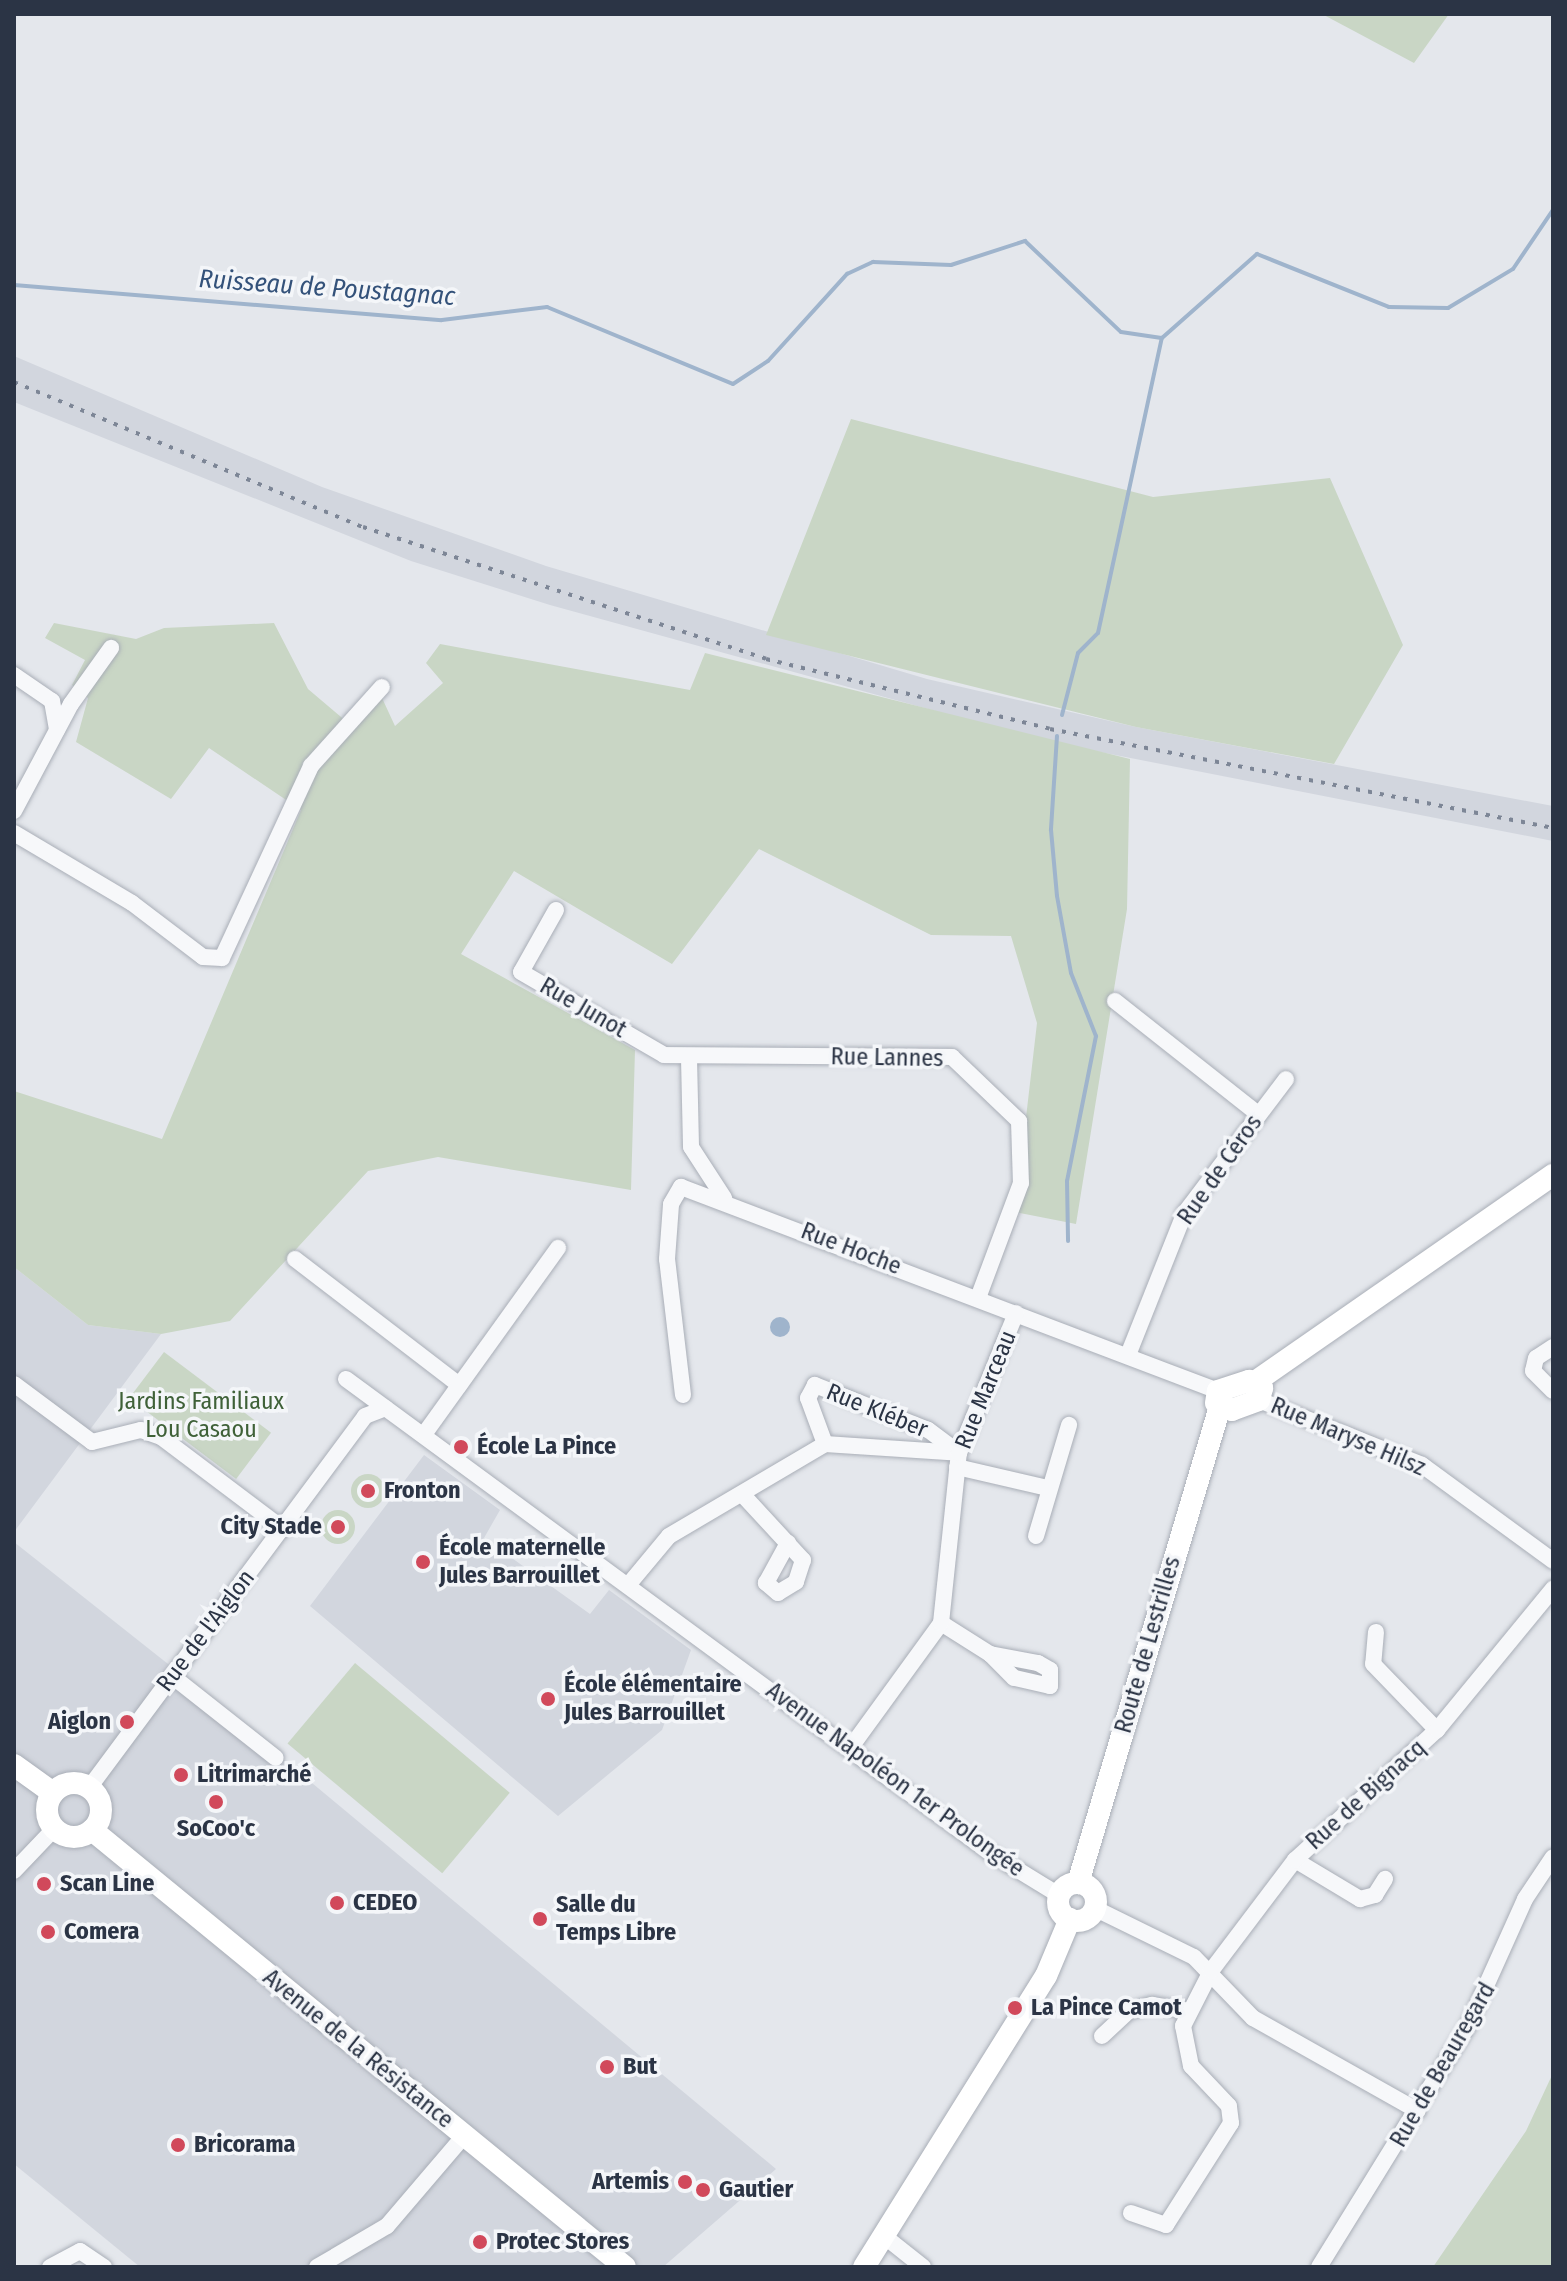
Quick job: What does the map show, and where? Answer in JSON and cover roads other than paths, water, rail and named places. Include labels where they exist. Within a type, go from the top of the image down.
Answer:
[{"type":"street","points":[[14,811],[57,732],[111,648]]},
{"type":"street","points":[[14,675],[52,701],[57,732]]},
{"type":"street","points":[[14,833],[214,961],[232,946],[311,766],[382,687]]},
{"type":"street","name":"Rue Junot","points":[[556,910],[521,972],[664,1055]]},
{"type":"street","points":[[1115,1001],[1258,1114]]},
{"type":"street","name":"Rue Lannes","points":[[664,1055],[689,1058],[952,1057],[1019,1121],[1021,1183],[978,1298]]},
{"type":"street","points":[[689,1058],[691,1147],[725,1200]]},
{"type":"street","name":"Rue de Céros","points":[[1128,1355],[1184,1214],[1286,1079]]},
{"type":"street","points":[[1219,1399],[1257,1391],[1553,1175]]},
{"type":"street","name":"Rue Hoche","points":[[683,1395],[667,1263],[671,1204],[681,1187],[725,1200],[1128,1355],[1219,1399]]},
{"type":"street","points":[[425,1433],[558,1248]]},
{"type":"street","points":[[295,1259],[459,1385]]},
{"type":"street","name":"Rue Marceau","points":[[941,1623],[958,1460],[1016,1313]]},
{"type":"street","points":[[1553,1347],[1536,1358],[1533,1371],[1553,1391]]},
{"type":"street","name":"Avenue Napoléon 1er Prolongée","points":[[346,1379],[425,1433],[851,1747],[1069,1889]]},
{"type":"street","points":[[14,1384],[92,1442],[141,1430],[161,1437],[283,1529]]},
{"type":"street","name":"Rue Kléber","points":[[825,1444],[808,1398],[815,1385],[928,1430],[958,1460]]},
{"type":"street","name":"Rue Maryse Hilsz","points":[[1257,1391],[1422,1465],[1553,1561]]},
{"type":"street","name":"Route de Lestrilles","points":[[1069,1889],[1219,1399]]},
{"type":"street","name":"Rue de l'Aiglon","points":[[89,1788],[365,1416],[386,1408]]},
{"type":"street","points":[[1036,1536],[1069,1425]]},
{"type":"street","name":"Rue Kléber","points":[[629,1584],[669,1536],[825,1444],[958,1460]]},
{"type":"street","name":"Rue Marceau","points":[[958,1460],[1048,1488]]},
{"type":"street","points":[[742,1494],[788,1543]]},
{"type":"street","name":"Rue de Bignacq","points":[[1185,2010],[1295,1860],[1437,1730],[1553,1589]]},
{"type":"street","points":[[851,1747],[941,1623],[990,1654]]},
{"type":"street","name":"Rue de Bignacq","points":[[1376,1632],[1373,1664],[1437,1730]]},
{"type":"street","points":[[172,1676],[276,1758]]},
{"type":"street","points":[[14,1765],[53,1793]]},
{"type":"street","points":[[66,1784],[89,1788],[101,1809],[92,1830],[72,1837],[54,1829],[47,1811],[53,1793],[66,1784]]},
{"type":"street","points":[[14,1871],[54,1829]]},
{"type":"street","name":"Avenue de la Résistance","points":[[92,1830],[625,2267]]},
{"type":"street","name":"Rue de Beauregard","points":[[1319,2267],[1418,2111],[1492,1984],[1525,1899],[1553,1857]]},
{"type":"street","name":"Rue de Bignacq","points":[[1295,1860],[1360,1899],[1375,1895],[1385,1879]]},
{"type":"street","points":[[864,2267],[1046,1976],[1070,1919],[1069,1889],[1094,1895],[1094,1908]]},
{"type":"street","points":[[1094,1908],[1211,1971],[1253,2018],[1418,2111]]},
{"type":"street","points":[[1070,1919],[1094,1908]]},
{"type":"street","points":[[1102,2036],[1129,2011],[1152,2005],[1185,2010],[1191,2066],[1229,2106],[1231,2123],[1166,2225],[1131,2213]]},
{"type":"street","points":[[317,2267],[387,2226],[464,2136]]},
{"type":"street","points":[[884,2236],[923,2267]]},
{"type":"street","points":[[50,2267],[80,2251],[104,2267]]},
{"type":"water","points":[[780,1317],[787,1320],[790,1327],[787,1334],[780,1337],[773,1334],[770,1327],[773,1320]]},
{"type":"waterway","name":"Ruisseau de Poustagnac","points":[[14,285],[442,320],[547,307],[733,384],[768,361],[847,274],[873,262],[951,265],[1025,241],[1121,332],[1162,338],[1257,254],[1389,307],[1448,308],[1513,269],[1553,210]]},
{"type":"waterway","points":[[1062,715],[1078,653],[1098,633],[1162,338]]},
{"type":"waterway","points":[[1057,736],[1051,830],[1057,896],[1071,973],[1096,1036],[1067,1181],[1068,1241]]},
{"type":"railway","points":[[14,382],[363,527],[766,659],[1050,729],[1553,828]]},
{"type":"place","name":"École La Pince","points":[[461,1447]]},
{"type":"place","name":"Fronton","points":[[368,1491]]},
{"type":"place","name":"City Stade","points":[[338,1527]]},
{"type":"place","name":"École maternelle Jules Barrouillet","points":[[423,1562]]},
{"type":"place","name":"École élémentaire Jules Barrouillet","points":[[548,1699]]},
{"type":"place","name":"Aiglon","points":[[127,1722]]},
{"type":"place","name":"Litrimarché","points":[[181,1775]]},
{"type":"place","name":"SoCoo'c","points":[[216,1802]]},
{"type":"place","name":"Scan Line","points":[[44,1884]]},
{"type":"place","name":"CEDEO","points":[[337,1903]]},
{"type":"place","name":"Salle du Temps Libre","points":[[540,1919]]},
{"type":"place","name":"Comera","points":[[48,1932]]},
{"type":"place","name":"La Pince Camot","points":[[1015,2008]]},
{"type":"place","name":"But","points":[[607,2067]]},
{"type":"place","name":"Bricorama","points":[[178,2145]]},
{"type":"place","name":"Artemis","points":[[685,2182]]},
{"type":"place","name":"Gautier","points":[[703,2190]]},
{"type":"place","name":"Protec Stores","points":[[480,2242]]},
{"type":"park label","name":"Jardins Familiaux Lou Casaou","points":[[201,1416]]}]
